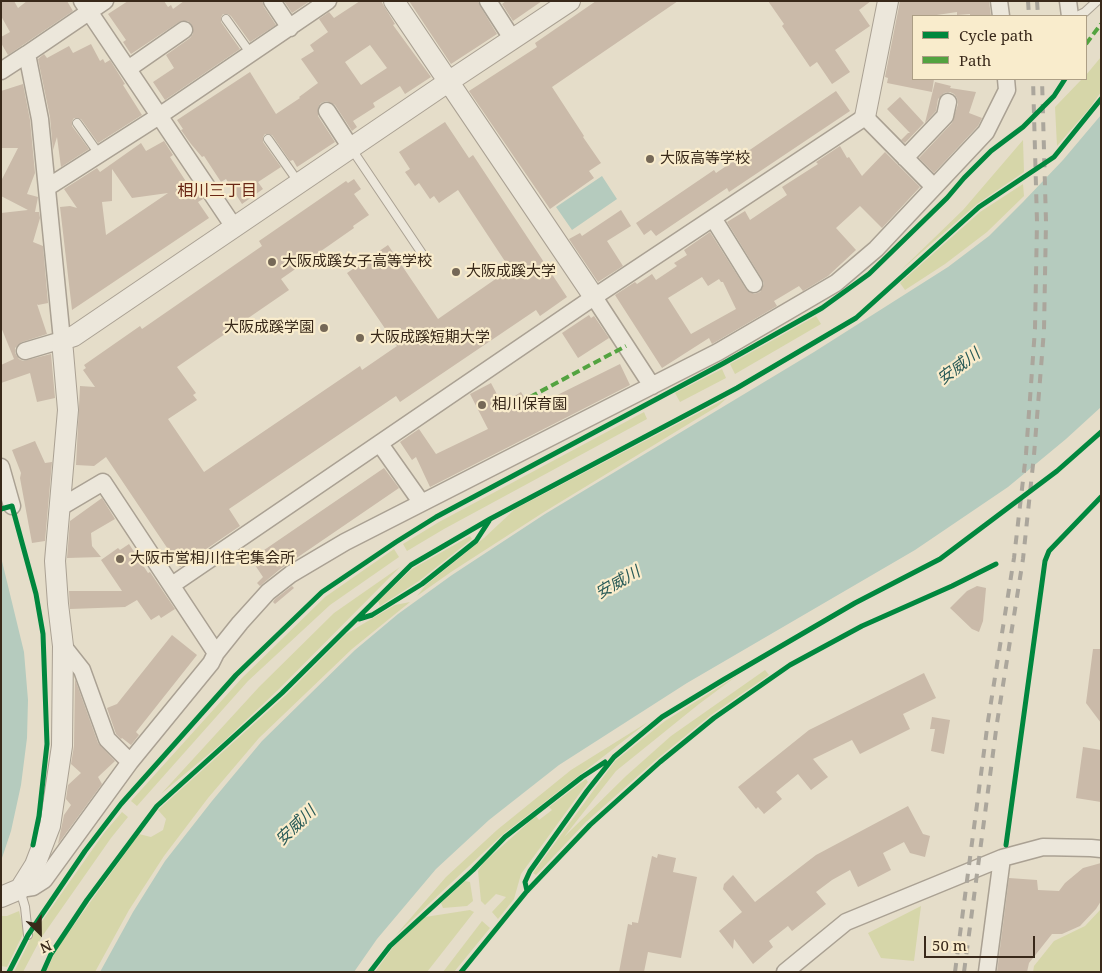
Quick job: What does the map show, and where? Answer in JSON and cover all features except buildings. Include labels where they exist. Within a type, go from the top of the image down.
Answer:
[{"type":"street","points":[[1,71],[27,54],[85,7],[105,1]]},
{"type":"street","points":[[272,1],[290,28]]},
{"type":"street","points":[[48,187],[159,116],[328,1]]},
{"type":"street","points":[[394,1],[652,386]]},
{"type":"street","points":[[488,1],[513,40]]},
{"type":"street","points":[[25,351],[74,336],[570,1]]},
{"type":"street","points":[[172,585],[594,297],[865,117],[888,1]]},
{"type":"street","points":[[999,1],[1000,15]]},
{"type":"street","points":[[1068,1],[1070,15]]},
{"type":"street","points":[[85,7],[234,227]]},
{"type":"street","points":[[128,69],[184,30]]},
{"type":"street","points":[[20,889],[35,865],[50,826],[62,746],[62,646],[55,561],[68,410],[48,187],[40,119],[27,54]]},
{"type":"street","points":[[1,896],[20,889],[33,887],[44,880],[130,762],[211,663],[216,653],[240,623],[268,592],[291,574],[345,542],[718,352],[836,283],[876,249],[986,132],[1007,90],[1006,80]]},
{"type":"street","points":[[905,158],[945,116],[948,102]]},
{"type":"street","points":[[327,111],[351,148]]},
{"type":"street","points":[[865,117],[934,187]]},
{"type":"street","points":[[714,218],[754,284]]},
{"type":"street","points":[[380,444],[421,502]]},
{"type":"street","points":[[1,467],[12,506]]},
{"type":"street","points":[[60,508],[102,482],[216,653]]},
{"type":"street","points":[[62,646],[82,670],[107,739],[130,762]]},
{"type":"street","points":[[785,972],[846,922],[1002,858],[1043,847],[1101,849]]},
{"type":"street","points":[[987,972],[1002,858]]},
{"type":"lane","points":[[1079,15],[1096,1]]},
{"type":"lane","points":[[226,19],[251,54]]},
{"type":"lane","points":[[77,122],[99,154]]},
{"type":"lane","points":[[268,139],[299,183]]},
{"type":"lane","points":[[351,148],[423,255]]},
{"type":"lane","points":[[20,889],[25,906],[28,935]]},
{"type":"green space","points":[[1101,57],[1101,92],[1057,146],[1055,107],[1081,80],[1087,80],[1087,74]]},
{"type":"green space","points":[[1023,140],[1024,172],[977,204],[900,271],[963,210]]},
{"type":"green space","points":[[1023,184],[1024,196],[987,232],[945,264],[905,290],[900,283],[980,212]]},
{"type":"green space","points":[[816,316],[821,324],[735,374],[730,364]]},
{"type":"green space","points":[[722,369],[726,378],[680,402],[675,393]]},
{"type":"green space","points":[[727,398],[718,406],[544,512],[417,596],[426,585],[484,538],[515,509]]},
{"type":"green space","points":[[644,412],[647,419],[407,551],[403,544],[439,522]]},
{"type":"green space","points":[[470,536],[472,539],[419,581],[380,606],[378,601],[412,569]]},
{"type":"green space","points":[[394,549],[399,557],[330,605],[248,681],[137,806],[131,801],[242,678],[325,597]]},
{"type":"green space","points":[[400,567],[279,689],[223,742],[161,794],[259,687],[334,613]]},
{"type":"green space","points":[[410,602],[352,649],[259,738],[208,798],[164,856],[129,910],[95,972],[46,972],[56,950],[139,834],[151,837],[163,830],[166,819],[158,810],[286,695],[346,634],[395,605]]},
{"type":"green space","points":[[765,670],[769,675],[711,715],[657,759],[586,822],[536,875],[533,873],[615,761],[665,721],[738,675],[616,771],[564,837],[626,776],[671,736]]},
{"type":"green space","points":[[648,722],[502,835],[396,935],[446,877],[497,830],[571,770]]},
{"type":"green space","points":[[586,779],[588,782],[521,874],[514,899],[498,919],[492,912],[506,897],[496,894],[485,905],[481,901],[478,871],[483,863],[536,816],[539,820],[552,810],[549,807]]},
{"type":"green space","points":[[122,812],[128,817],[111,838],[41,938],[23,972],[14,972],[33,934],[104,833]]},
{"type":"green space","points":[[465,881],[470,882],[473,901],[467,906],[443,908],[441,903]]},
{"type":"green space","points":[[921,906],[914,961],[881,958],[868,933]]},
{"type":"green space","points":[[1101,909],[1101,972],[1033,972],[1034,966],[1054,941],[1085,926]]},
{"type":"green space","points":[[470,910],[474,912],[427,972],[375,972],[393,947],[425,917]]},
{"type":"green space","points":[[19,911],[24,932],[7,967],[1,966],[1,916],[7,916]]},
{"type":"green space","points":[[482,921],[490,928],[454,972],[443,972]]},
{"type":"water","name":"安威川","points":[[1101,115],[1101,407],[1066,439],[1008,487],[915,550],[687,683],[559,765],[489,820],[436,869],[377,939],[354,972],[100,972],[133,912],[165,861],[212,801],[262,741],[355,650],[398,614],[452,575],[545,514],[814,352],[948,267],[989,236],[1063,160]]},
{"type":"water","points":[[602,176],[617,199],[572,230],[556,207]]},
{"type":"water","points":[[1,557],[24,652],[28,700],[27,738],[21,785],[11,831],[1,861]]},
{"type":"railway","points":[[1028,1],[1029,15]]},
{"type":"railway","points":[[1037,1],[1038,15]]},
{"type":"railway","points":[[955,972],[988,721],[1014,558],[1026,454],[1035,329],[1037,222],[1033,80]]},
{"type":"railway","points":[[964,972],[997,723],[1023,559],[1034,455],[1044,330],[1046,222],[1042,80]]},
{"type":"marked path","points":[[1087,43],[1101,24]]},
{"type":"marked path","points":[[530,397],[626,346]]},
{"type":"cycle path","points":[[9,972],[28,935],[85,851],[121,804],[236,675],[322,592],[436,517],[724,363],[822,308],[869,274],[947,198],[991,151],[1023,127],[1054,96],[1064,80]]},
{"type":"cycle path","points":[[43,972],[51,954],[87,900],[157,806],[282,693],[411,565],[490,519],[737,388],[856,318],[979,207],[1054,157],[1101,99]]},
{"type":"cycle path","points":[[527,891],[525,882],[530,871],[587,791],[614,757],[662,717],[855,603],[940,559],[1057,471],[1101,432]]},
{"type":"cycle path","points":[[1006,845],[1045,561],[1049,551],[1101,497]]},
{"type":"cycle path","points":[[1,509],[12,506],[36,594],[43,634],[47,744],[39,816],[33,845]]},
{"type":"cycle path","points":[[359,619],[372,615],[422,584],[476,541],[489,521]]},
{"type":"cycle path","points":[[461,972],[527,891],[590,825],[660,762],[714,718],[790,665],[862,626],[996,564]]},
{"type":"cycle path","points":[[370,972],[390,946],[473,870],[505,837],[582,777],[605,762]]},
{"type":"place","name":"大阪高等学校","points":[[650,159]]},
{"type":"place","name":"大阪成蹊女子高等学校","points":[[272,262]]},
{"type":"place","name":"大阪成蹊大学","points":[[456,272]]},
{"type":"place","name":"大阪成蹊学園","points":[[324,328]]},
{"type":"place","name":"大阪成蹊短期大学","points":[[360,338]]},
{"type":"place","name":"相川保育園","points":[[482,405]]},
{"type":"place","name":"大阪市営相川住宅集会所","points":[[120,559]]},
{"type":"district","name":"相川三丁目","points":[[217,191]]}]
